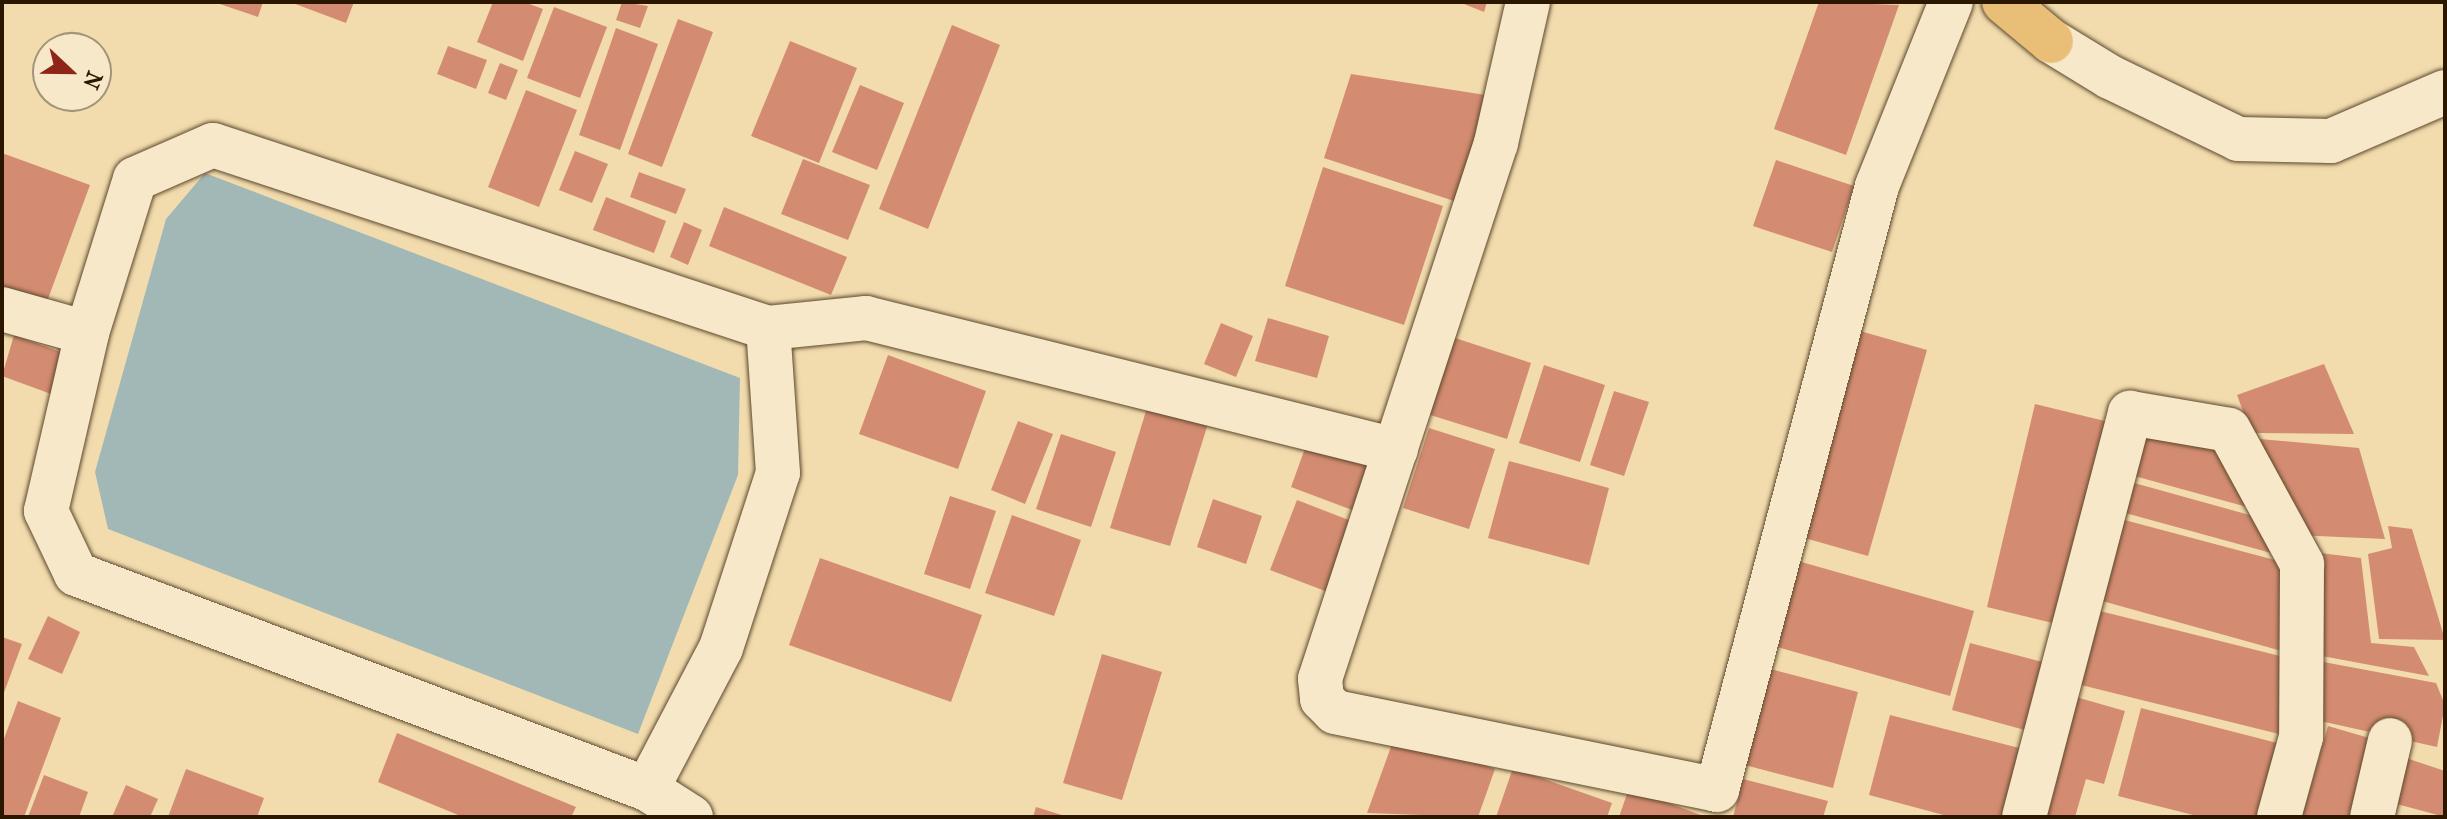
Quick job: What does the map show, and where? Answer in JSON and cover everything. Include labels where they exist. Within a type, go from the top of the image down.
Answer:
[{"type":"main road","points":[[2004,2],[2051,41]]},
{"type":"street","points":[[1528,2],[1496,143],[1320,679],[1322,699],[1335,712],[1717,790],[1877,186],[1951,2]]},
{"type":"street","points":[[2051,41],[2110,77],[2238,139],[2331,141],[2445,92]]},
{"type":"street","points":[[691,817],[647,789],[76,574],[46,511],[87,333],[135,179],[213,145],[768,328],[866,318],[1396,450]]},
{"type":"street","points":[[2,309],[87,333]]},
{"type":"street","points":[[647,789],[721,648],[778,473],[768,328]]},
{"type":"street","points":[[2024,817],[2130,413],[2229,430],[2302,564],[2301,737],[2279,817]]},
{"type":"street","points":[[2372,817],[2390,740]]},
{"type":"shaded area","points":[[205,173],[740,378],[738,475],[638,734],[108,529],[95,472],[166,219]]},
{"type":"building","points":[[214,2],[263,2],[258,17]]},
{"type":"building","points":[[290,2],[354,2],[346,23]]},
{"type":"building","points":[[493,2],[524,2],[543,9],[523,61],[477,42]]},
{"type":"building","points":[[622,2],[648,6],[640,28],[616,20]]},
{"type":"building","points":[[1459,2],[1487,2],[1484,12]]},
{"type":"building","points":[[1819,2],[1899,5],[1846,155],[1774,129]]},
{"type":"building","points":[[554,7],[607,27],[580,98],[527,78]]},
{"type":"building","points":[[678,19],[713,32],[662,167],[628,154]]},
{"type":"building","points":[[952,25],[1000,45],[928,229],[879,209]]},
{"type":"building","points":[[616,28],[658,44],[620,150],[579,135]]},
{"type":"building","points":[[790,41],[857,68],[819,163],[751,136]]},
{"type":"building","points":[[448,46],[487,60],[476,89],[437,74]]},
{"type":"building","points":[[500,63],[518,70],[506,100],[488,93]]},
{"type":"building","points":[[1351,74],[1492,96],[1460,203],[1324,158]]},
{"type":"building","points":[[860,85],[904,103],[877,170],[832,152]]},
{"type":"building","points":[[526,90],[577,110],[539,207],[488,187]]},
{"type":"building","points":[[575,151],[608,164],[592,203],[559,190]]},
{"type":"building","points":[[2,153],[90,185],[45,307],[2,291]]},
{"type":"building","points":[[803,159],[870,185],[848,240],[781,214]]},
{"type":"building","points":[[1776,160],[1854,186],[1832,252],[1753,226]]},
{"type":"building","points":[[1323,167],[1443,206],[1404,325],[1285,286]]},
{"type":"building","points":[[639,172],[686,189],[676,214],[630,197]]},
{"type":"building","points":[[606,197],[666,221],[654,253],[593,230]]},
{"type":"building","points":[[724,207],[847,257],[831,295],[709,246]]},
{"type":"building","points":[[684,222],[702,230],[688,265],[670,257]]},
{"type":"building","points":[[1268,318],[1329,336],[1317,378],[1255,361]]},
{"type":"building","points":[[1221,323],[1253,336],[1236,377],[1204,364]]},
{"type":"building","points":[[1853,329],[1927,350],[1868,556],[1794,535]]},
{"type":"building","points":[[14,335],[66,354],[51,394],[2,376]]},
{"type":"building","points":[[1449,336],[1531,363],[1507,439],[1424,413]]},
{"type":"building","points":[[888,355],[986,391],[958,469],[859,434]]},
{"type":"building","points":[[2324,364],[2354,434],[2251,433],[2237,395]]},
{"type":"building","points":[[1544,365],[1605,385],[1580,462],[1519,443]]},
{"type":"building","points":[[1614,391],[1649,402],[1624,476],[1590,465]]},
{"type":"building","points":[[1150,398],[1210,417],[1170,546],[1110,528]]},
{"type":"building","points":[[2035,404],[2113,423],[2065,626],[1987,607]]},
{"type":"building","points":[[1018,421],[1053,434],[1025,504],[991,490]]},
{"type":"building","points":[[2140,422],[2227,443],[2258,510],[2127,474]]},
{"type":"building","points":[[1429,428],[1495,449],[1469,529],[1403,508]]},
{"type":"building","points":[[1061,434],[1116,452],[1091,527],[1036,509]]},
{"type":"building","points":[[2260,439],[2359,448],[2385,539],[2295,535]]},
{"type":"building","points":[[1308,440],[1378,466],[1360,513],[1291,487]]},
{"type":"building","points":[[1509,461],[1609,488],[1589,565],[1488,538]]},
{"type":"building","points":[[2127,481],[2264,519],[2282,556],[2118,511]]},
{"type":"building","points":[[950,496],[996,511],[970,589],[924,574]]},
{"type":"building","points":[[1213,499],[1262,516],[1246,564],[1197,547]]},
{"type":"building","points":[[1297,500],[1359,524],[1333,594],[1270,570]]},
{"type":"building","points":[[1012,515],[1081,540],[1054,616],[985,593]]},
{"type":"building","points":[[2117,518],[2290,564],[2289,653],[2095,599]]},
{"type":"building","points":[[2388,526],[2412,529],[2445,640],[2379,639],[2368,554],[2392,548]]},
{"type":"building","points":[[2320,553],[2361,558],[2371,643],[2414,647],[2429,676],[2322,656]]},
{"type":"building","points":[[820,558],[982,615],[951,702],[789,645]]},
{"type":"building","points":[[1798,561],[1974,611],[1950,696],[1774,646]]},
{"type":"building","points":[[2096,610],[2288,658],[2287,736],[2077,684]]},
{"type":"building","points":[[48,616],[80,632],[62,674],[28,659]]},
{"type":"building","points":[[2,637],[22,644],[2,698]]},
{"type":"building","points":[[1970,643],[2050,664],[2032,732],[1952,710]]},
{"type":"building","points":[[1102,654],[1162,672],[1122,800],[1063,783]]},
{"type":"building","points":[[2318,661],[2436,683],[2445,705],[2437,747],[2307,718]]},
{"type":"building","points":[[1767,668],[1858,692],[1833,788],[1741,764]]},
{"type":"building","points":[[2076,697],[2125,711],[2104,784],[2086,779],[2075,817],[2041,817]]},
{"type":"building","points":[[18,701],[61,718],[24,817],[2,817],[2,744]]},
{"type":"building","points":[[2141,708],[2285,745],[2266,817],[2201,817],[2118,796]]},
{"type":"building","points":[[1890,715],[2031,751],[2014,817],[1951,817],[1869,795]]},
{"type":"building","points":[[2328,726],[2376,740],[2354,817],[2302,817]]},
{"type":"building","points":[[397,733],[576,807],[571,817],[463,817],[378,782]]},
{"type":"building","points":[[1396,733],[1495,769],[1478,817],[1367,813]]},
{"type":"building","points":[[2397,755],[2445,771],[2445,817],[2382,800]]},
{"type":"building","points":[[1513,768],[1612,803],[1607,817],[1496,817]]},
{"type":"building","points":[[186,769],[264,798],[257,817],[168,817]]},
{"type":"building","points":[[44,775],[88,792],[79,817],[28,817]]},
{"type":"building","points":[[1743,779],[1828,801],[1823,817],[1733,817]]},
{"type":"building","points":[[126,785],[158,799],[150,817],[112,817]]},
{"type":"building","points":[[1629,788],[1706,817],[1619,817]]},
{"type":"building","points":[[1036,807],[1065,816],[1065,817],[1033,817]]}]
